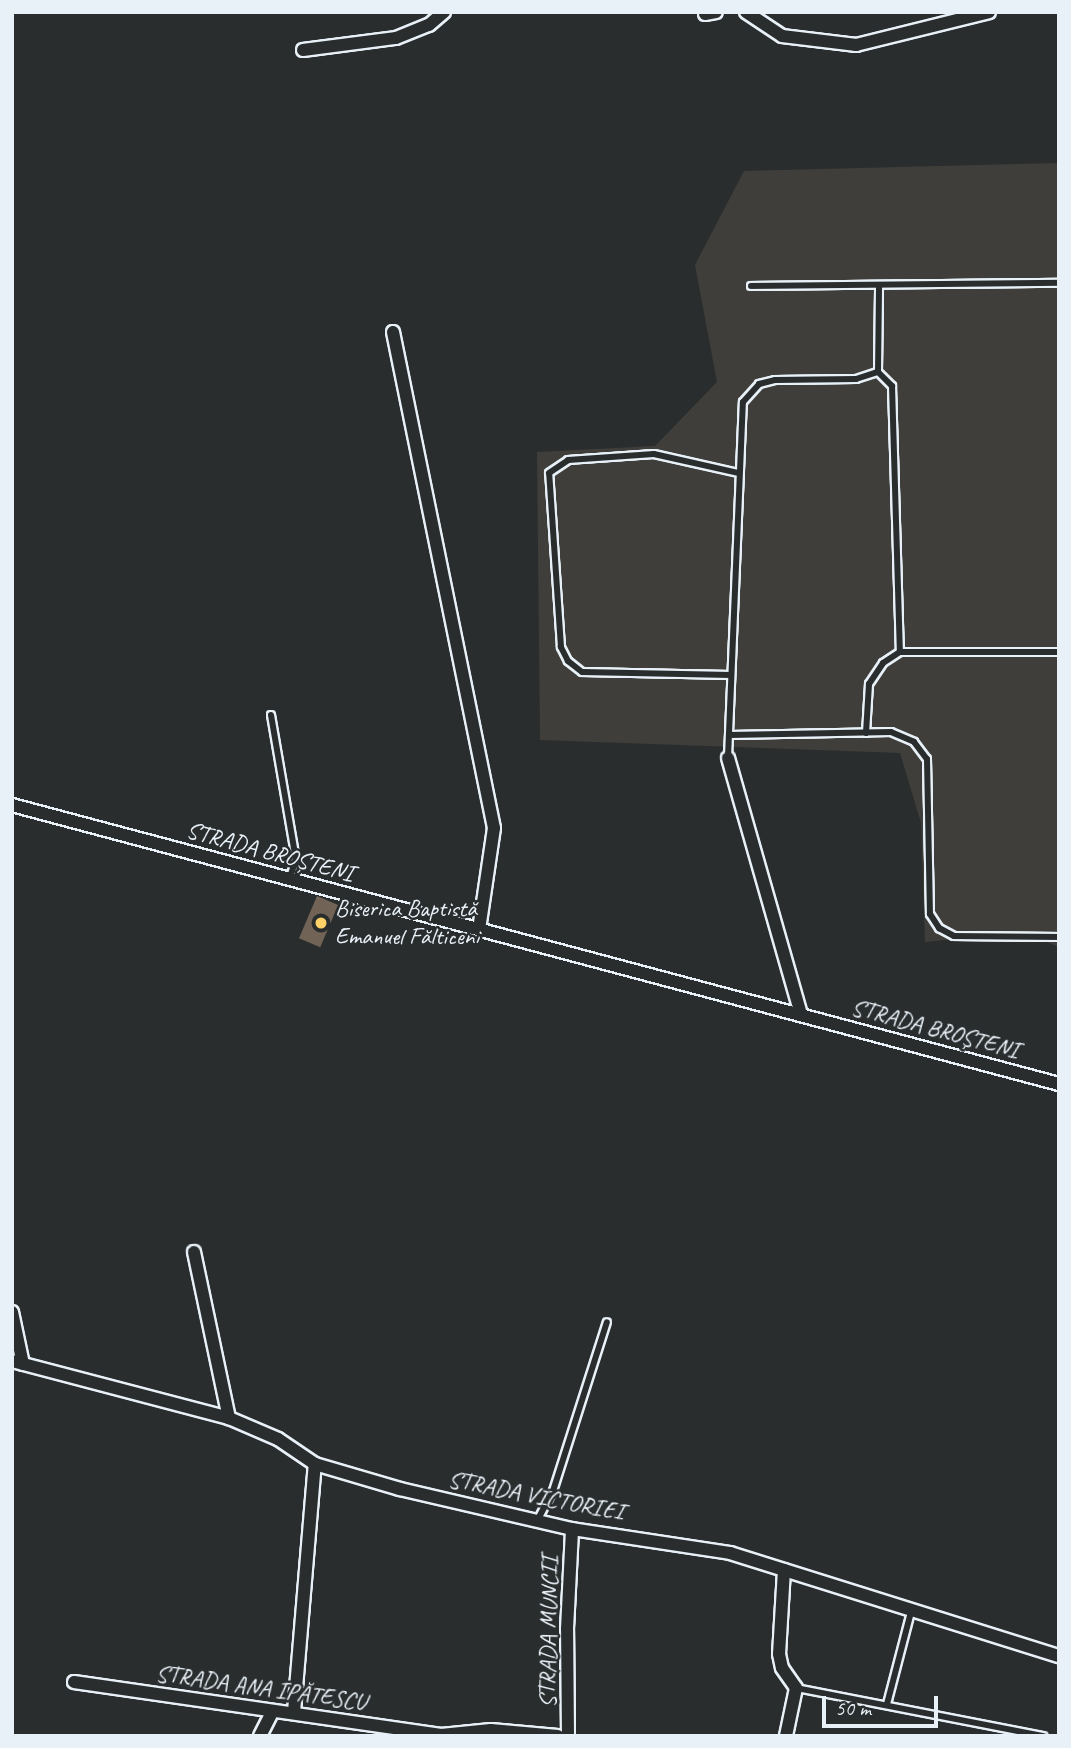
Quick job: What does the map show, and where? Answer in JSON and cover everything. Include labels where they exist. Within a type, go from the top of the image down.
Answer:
[{"type":"street","points":[[303,50],[396,38],[429,25],[444,12]]},
{"type":"street","points":[[746,12],[782,36],[856,45],[989,12]]},
{"type":"street","points":[[393,332],[494,828],[479,929]]},
{"type":"street","points":[[728,758],[801,1015]]},
{"type":"street","name":"STRADA BROȘTENI","points":[[12,805],[1059,1084]]},
{"type":"street","points":[[194,1252],[229,1418]]},
{"type":"street","points":[[12,1312],[18,1362]]},
{"type":"street","name":"STRADA VICTORIEI","points":[[18,1362],[229,1418],[278,1440],[315,1464],[537,1521],[706,1548],[1059,1656]]},
{"type":"street","points":[[295,1712],[315,1464]]},
{"type":"street","name":"STRADA MUNCII","points":[[568,1736],[567,1629],[572,1528]]},
{"type":"street","points":[[784,1570],[779,1654],[782,1668],[796,1688],[786,1736]]},
{"type":"street","name":"STRADA ANA IPĂTESCU","points":[[74,1682],[295,1712],[442,1736],[491,1730],[558,1736]]},
{"type":"street","points":[[260,1736],[273,1711]]},
{"type":"lane","points":[[751,286],[1059,283]]},
{"type":"lane","points":[[879,285],[878,372],[892,386],[900,652]]},
{"type":"lane","points":[[728,758],[740,414],[743,402],[759,384],[775,380],[856,379],[878,372]]},
{"type":"lane","points":[[731,675],[582,672],[568,661],[561,647],[549,473],[568,460],[654,454],[738,473]]},
{"type":"lane","points":[[866,733],[869,684],[883,663],[900,652],[1059,652]]},
{"type":"lane","points":[[271,715],[296,859],[290,879]]},
{"type":"lane","points":[[729,734],[891,732],[914,742],[927,759],[930,914],[939,928],[954,936],[1059,937]]},
{"type":"lane","points":[[537,1521],[553,1491],[607,1322]]},
{"type":"lane","points":[[887,1704],[911,1612]]},
{"type":"lane","points":[[796,1688],[1043,1736]]},
{"type":"shaded area","points":[[1059,163],[1059,947],[1023,932],[925,942],[921,823],[900,753],[540,740],[537,452],[655,446],[717,382],[695,265],[744,171]]},
{"type":"building","name":"Biserica Baptistă Emanuel Fălticeni","points":[[317,896],[338,905],[320,947],[299,938]]},
{"type":"place","name":"Biserica Baptistă Emanuel Fălticeni","points":[[321,923]]}]
